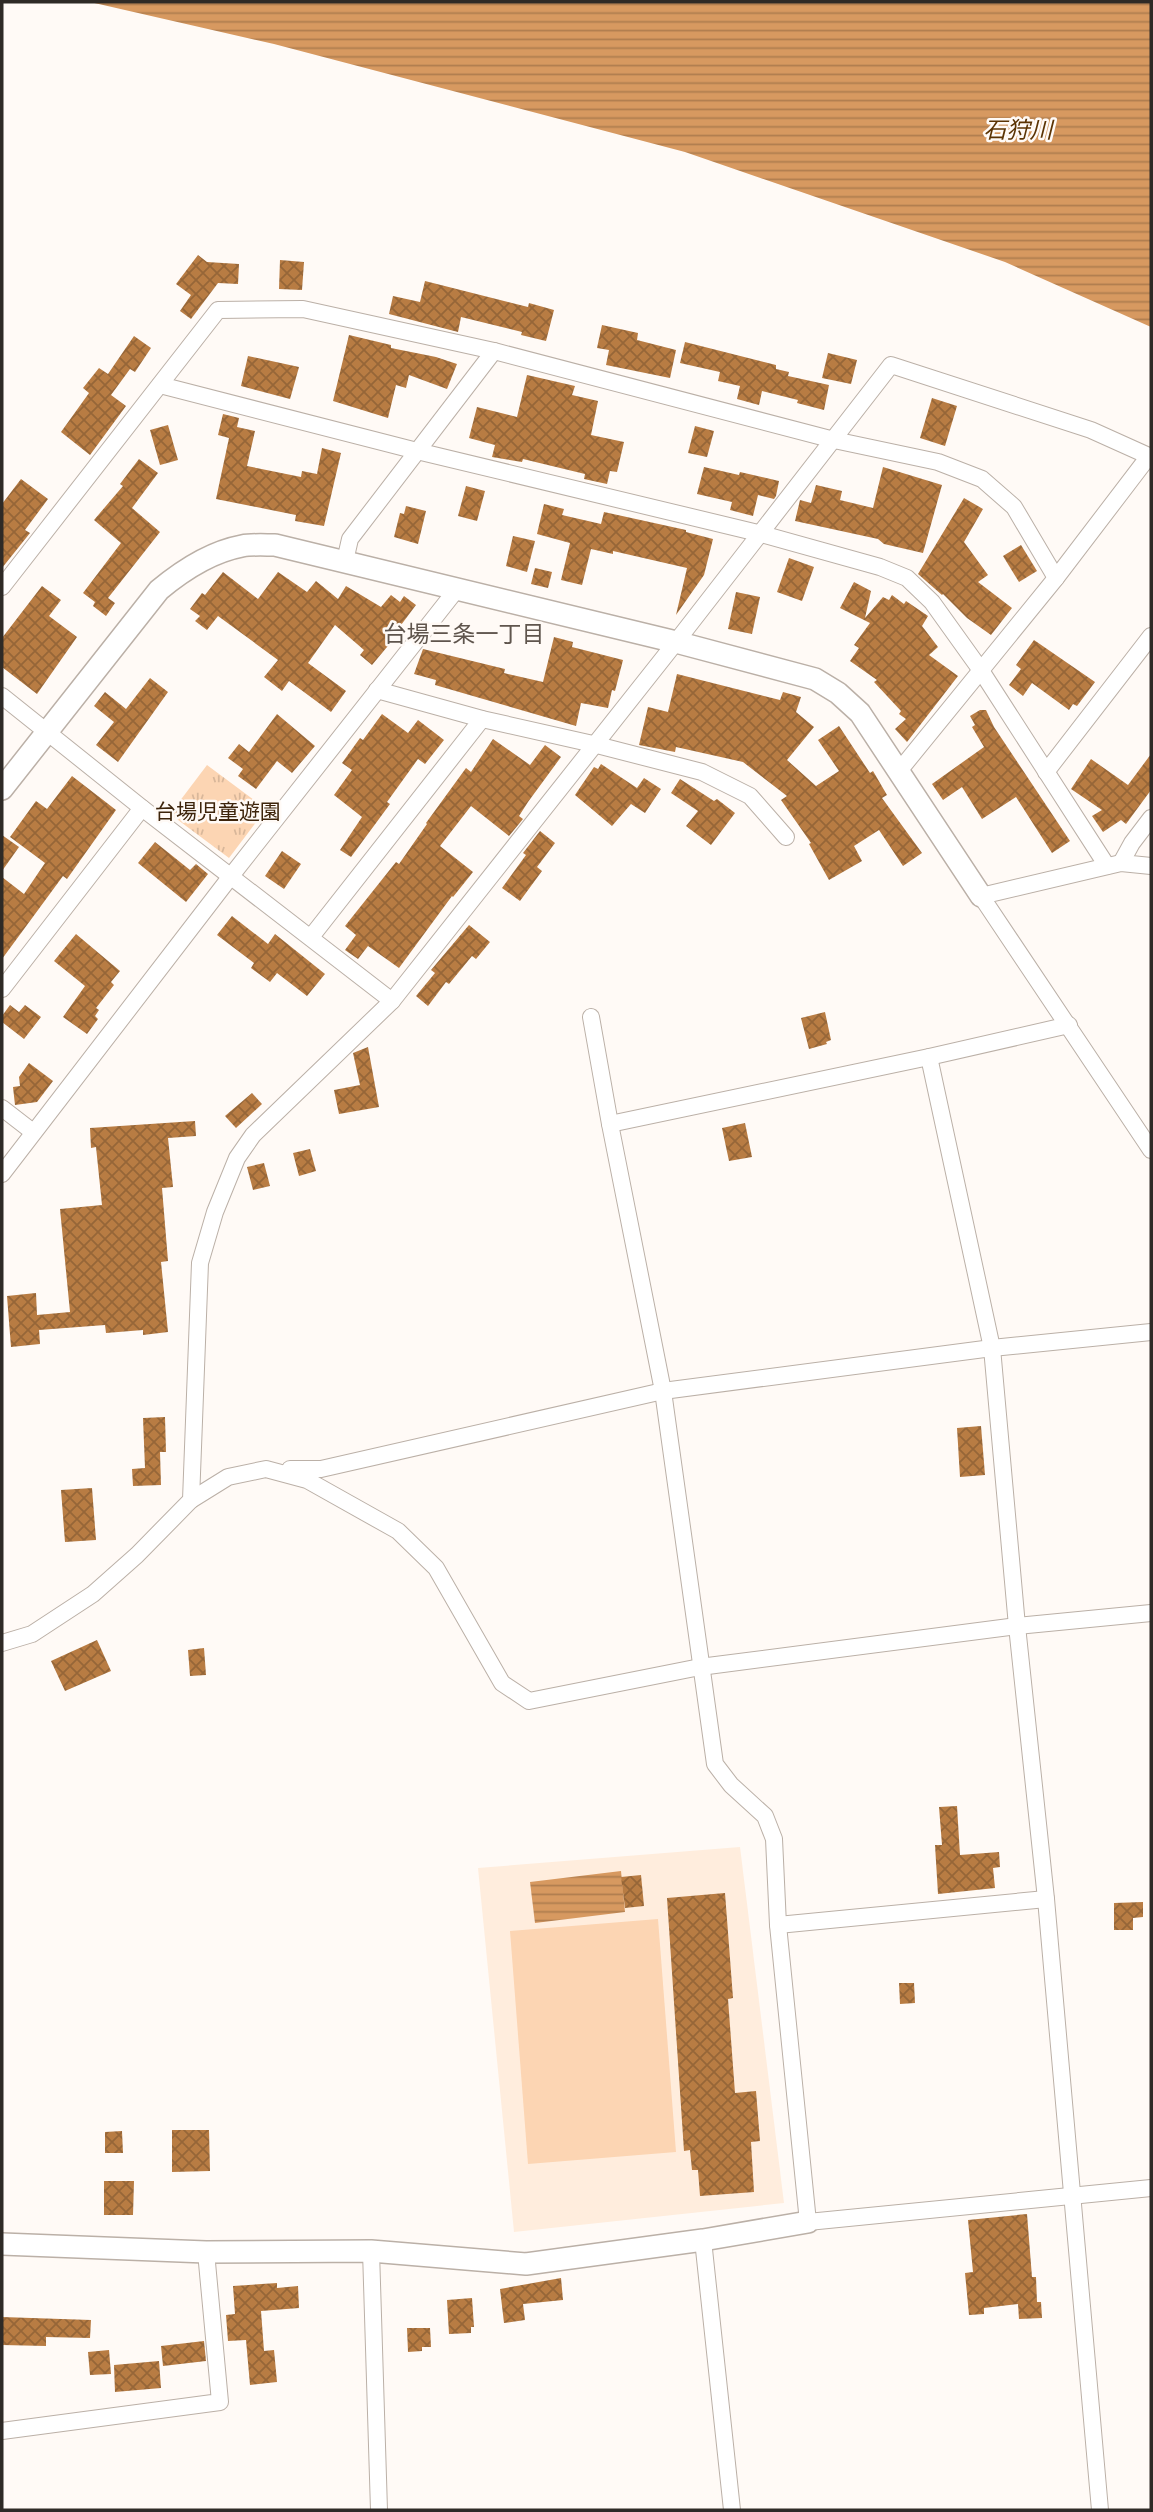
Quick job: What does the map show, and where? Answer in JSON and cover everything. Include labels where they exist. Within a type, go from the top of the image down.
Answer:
[{"type":"street","points":[[2,587],[218,310],[303,309],[494,351],[834,440],[938,462],[982,479],[1014,507],[1056,578]]},
{"type":"street","points":[[345,561],[350,539],[494,351]]},
{"type":"street","points":[[191,1500],[200,1263],[215,1212],[237,1158],[253,1135],[391,1000],[676,642],[891,365],[1091,430],[1150,456],[1056,578],[899,771]]},
{"type":"street","points":[[160,385],[417,451],[758,533],[907,578],[932,602],[980,669],[1046,772],[1114,864]]},
{"type":"street","points":[[2,789],[159,590],[183,570],[242,546],[275,545],[345,561],[815,679],[838,693],[860,713],[1151,1150]]},
{"type":"street","points":[[2,1174],[231,876],[457,589]]},
{"type":"street","points":[[1046,772],[1151,636]]},
{"type":"street","points":[[377,690],[482,719],[702,772],[750,796],[786,837]]},
{"type":"street","points":[[2,696],[391,1000]]},
{"type":"street","points":[[311,937],[482,719]]},
{"type":"street","points":[[2,989],[142,808]]},
{"type":"street","points":[[1114,864],[1151,818]]},
{"type":"street","points":[[981,896],[1114,864],[1151,866]]},
{"type":"street","points":[[592,1017],[610,1124],[663,1391],[715,1764],[731,1785],[765,1816],[774,1839],[778,1925],[808,2222]]},
{"type":"street","points":[[610,1124],[929,1057],[1069,1024]]},
{"type":"street","points":[[929,1057],[992,1348],[1017,1626],[1046,1899],[1100,2510]]},
{"type":"street","points":[[2,1108],[33,1132]]},
{"type":"street","points":[[2,1643],[32,1634],[93,1594],[137,1555],[191,1500],[228,1476],[266,1469],[321,1469],[663,1391],[992,1348],[1151,1332]]},
{"type":"street","points":[[266,1469],[307,1480],[398,1531],[436,1568],[502,1683],[529,1700],[700,1667],[1017,1626],[1151,1613]]},
{"type":"street","points":[[778,1925],[1046,1899]]},
{"type":"street","points":[[2,2244],[206,2252],[371,2251],[526,2264],[703,2240],[808,2222],[1151,2188]]},
{"type":"street","points":[[703,2240],[732,2510]]},
{"type":"street","points":[[371,2251],[379,2510]]},
{"type":"street","points":[[2,2431],[220,2402],[206,2252]]},
{"type":"shaded area","points":[[740,1847],[784,2203],[514,2232],[478,1868]]},
{"type":"green space","name":"台場児童遊園","points":[[207,765],[266,809],[229,858],[170,814]]},
{"type":"green space","points":[[658,1919],[676,2152],[528,2164],[510,1931]]},
{"type":"water","name":"石狩川","points":[[90,2],[1151,2],[1151,327],[1005,262],[685,152],[274,44]]},
{"type":"water","points":[[621,1871],[625,1912],[535,1923],[530,1882]]},
{"type":"building","points":[[198,255],[207,262],[239,264],[238,284],[218,283],[191,319],[180,311],[191,295],[176,284]]},
{"type":"building","points":[[280,260],[304,262],[302,290],[279,289]]},
{"type":"building","points":[[425,281],[528,307],[529,303],[554,310],[546,341],[521,335],[522,332],[461,317],[458,332],[389,314],[393,296],[420,302]]},
{"type":"building","points":[[602,325],[638,333],[637,340],[676,350],[670,378],[606,365],[609,350],[597,348]]},
{"type":"building","points":[[349,335],[457,364],[447,389],[409,375],[406,388],[396,385],[388,418],[333,401]]},
{"type":"building","points":[[134,336],[151,348],[135,372],[130,369],[111,395],[126,406],[90,455],[61,432],[89,393],[83,388],[99,368],[108,374]]},
{"type":"building","points":[[685,342],[776,365],[776,369],[789,372],[788,376],[829,385],[824,410],[762,391],[759,405],[737,399],[740,386],[718,381],[720,372],[680,363]]},
{"type":"building","points":[[828,353],[857,360],[851,384],[822,378]]},
{"type":"building","points":[[248,356],[299,367],[290,399],[241,386]]},
{"type":"building","points":[[527,375],[575,386],[572,395],[598,401],[591,435],[624,442],[617,472],[610,471],[607,484],[584,479],[585,474],[523,459],[522,462],[492,457],[495,445],[469,438],[477,407],[517,417]]},
{"type":"building","points":[[932,398],[957,406],[945,446],[920,438]]},
{"type":"building","points":[[223,414],[239,418],[237,427],[255,431],[247,466],[301,477],[302,471],[317,474],[322,448],[341,453],[324,526],[295,521],[296,515],[216,499],[229,438],[218,435]]},
{"type":"building","points":[[168,425],[178,460],[160,465],[150,430]]},
{"type":"building","points":[[695,426],[714,431],[707,457],[688,453]]},
{"type":"building","points":[[139,459],[158,473],[132,508],[160,532],[108,598],[115,603],[106,616],[93,606],[95,602],[83,593],[121,543],[94,520],[123,486],[120,484]]},
{"type":"building","points":[[704,467],[779,481],[776,496],[774,499],[758,495],[753,516],[730,510],[732,502],[697,494]]},
{"type":"building","points":[[883,467],[942,485],[923,553],[884,544],[878,539],[795,521],[800,500],[811,503],[816,485],[842,491],[840,500],[873,508]]},
{"type":"building","points":[[21,479],[48,499],[25,530],[30,533],[2,568],[2,504]]},
{"type":"building","points":[[466,486],[485,491],[477,521],[458,516]]},
{"type":"building","points":[[964,498],[983,509],[964,542],[988,575],[978,582],[1012,608],[991,635],[967,618],[918,574]]},
{"type":"building","points":[[544,504],[564,509],[562,515],[601,524],[604,512],[686,530],[713,539],[704,575],[676,615],[687,568],[613,551],[613,554],[591,549],[582,585],[561,580],[570,543],[537,534]]},
{"type":"building","points":[[406,506],[426,511],[418,544],[394,537],[400,513],[404,514]]},
{"type":"building","points":[[513,536],[535,541],[527,572],[506,566]]},
{"type":"building","points":[[1021,545],[1037,571],[1019,582],[1003,556]]},
{"type":"building","points":[[789,558],[814,567],[802,601],[777,592]]},
{"type":"building","points":[[535,568],[552,572],[548,588],[531,584]]},
{"type":"building","points":[[223,572],[258,599],[278,572],[307,592],[316,581],[338,599],[346,586],[381,607],[391,595],[400,602],[404,596],[416,605],[372,665],[360,655],[364,650],[335,625],[308,663],[346,691],[331,712],[289,681],[282,691],[264,677],[278,660],[218,616],[207,630],[195,621],[200,616],[190,609]]},
{"type":"building","points":[[854,582],[871,591],[865,618],[883,597],[889,600],[892,595],[928,616],[922,626],[938,647],[929,655],[958,676],[907,742],[895,729],[906,719],[899,714],[901,711],[874,682],[877,680],[850,661],[859,648],[854,645],[870,623],[840,608]]},
{"type":"building","points":[[42,586],[61,600],[49,616],[77,637],[37,694],[2,667],[2,638]]},
{"type":"building","points":[[736,592],[760,597],[752,634],[728,629]]},
{"type":"building","points":[[554,637],[573,642],[572,647],[623,660],[608,708],[581,703],[576,726],[435,685],[436,680],[414,674],[423,649],[505,669],[504,673],[543,682]]},
{"type":"building","points":[[1034,640],[1095,682],[1077,706],[1073,704],[1069,710],[1032,683],[1023,696],[1009,685],[1021,669],[1016,665]]},
{"type":"building","points":[[677,674],[780,700],[783,692],[801,697],[796,712],[814,727],[787,760],[816,786],[839,771],[818,740],[839,726],[870,773],[873,771],[887,795],[882,798],[922,853],[903,866],[879,830],[854,846],[862,861],[829,880],[809,844],[811,843],[781,800],[787,796],[743,762],[676,747],[675,752],[639,745],[648,707],[668,712]]},
{"type":"building","points":[[150,678],[168,692],[118,762],[96,745],[114,722],[94,706],[105,692],[126,709]]},
{"type":"building","points":[[980,710],[986,710],[994,727],[1070,841],[1052,853],[1016,797],[982,819],[962,787],[943,800],[932,784],[984,747],[972,727],[975,725],[970,716]]},
{"type":"building","points":[[277,714],[315,746],[292,773],[277,761],[256,789],[238,776],[243,769],[228,758],[239,744],[249,752]]},
{"type":"building","points":[[382,714],[408,733],[418,720],[444,740],[425,764],[418,759],[387,802],[390,804],[351,857],[340,850],[362,817],[334,795],[352,770],[342,763]]},
{"type":"building","points":[[493,739],[530,765],[545,745],[561,757],[528,802],[519,816],[523,819],[509,836],[471,806],[440,846],[473,872],[399,968],[368,946],[358,959],[345,950],[356,935],[345,926],[396,862],[399,864],[466,768],[471,772]]},
{"type":"building","points":[[1151,754],[1151,790],[1126,824],[1121,820],[1103,832],[1092,816],[1102,810],[1071,789],[1091,759],[1128,785]]},
{"type":"building","points":[[601,764],[637,788],[644,778],[661,789],[645,813],[631,804],[612,826],[575,795],[594,767],[598,769]]},
{"type":"building","points":[[72,776],[116,810],[67,879],[63,876],[2,959],[2,877],[24,894],[45,863],[10,837],[36,801],[47,809]]},
{"type":"building","points":[[680,779],[714,801],[717,799],[735,813],[711,845],[686,826],[698,811],[671,793]]},
{"type":"building","points":[[540,831],[555,843],[537,867],[542,871],[520,901],[502,888]]},
{"type":"building","points":[[2,835],[19,847],[2,871]]},
{"type":"building","points":[[155,842],[190,870],[196,864],[208,874],[186,902],[138,863]]},
{"type":"building","points":[[282,851],[301,864],[284,889],[265,876]]},
{"type":"building","points":[[232,916],[268,944],[275,934],[325,974],[307,996],[277,973],[270,982],[251,968],[254,963],[217,935]]},
{"type":"building","points":[[469,925],[490,942],[476,959],[472,956],[449,984],[446,982],[428,1006],[416,996],[435,973],[431,970]]},
{"type":"building","points":[[76,934],[120,971],[111,982],[114,985],[96,1008],[99,1010],[95,1016],[98,1019],[87,1034],[63,1017],[85,986],[54,961]]},
{"type":"building","points":[[10,1005],[19,1012],[25,1005],[41,1017],[24,1039],[2,1022],[2,1016]]},
{"type":"building","points":[[825,1012],[831,1040],[826,1042],[827,1044],[809,1049],[801,1018]]},
{"type":"building","points":[[368,1047],[379,1107],[339,1114],[334,1090],[360,1085],[353,1053]]},
{"type":"building","points":[[29,1063],[53,1081],[37,1102],[15,1105],[13,1087],[20,1086],[19,1077]]},
{"type":"building","points":[[252,1093],[262,1104],[236,1128],[225,1116]]},
{"type":"building","points":[[195,1121],[196,1136],[168,1138],[173,1187],[162,1188],[168,1261],[161,1262],[168,1332],[143,1335],[143,1330],[106,1333],[105,1325],[39,1330],[40,1344],[11,1347],[7,1296],[36,1293],[37,1315],[70,1312],[60,1209],[102,1205],[96,1147],[91,1148],[90,1128]]},
{"type":"building","points":[[745,1123],[752,1157],[729,1161],[722,1128]]},
{"type":"building","points":[[310,1149],[316,1171],[299,1176],[293,1153]]},
{"type":"building","points":[[264,1163],[270,1186],[253,1190],[247,1167]]},
{"type":"building","points":[[165,1417],[166,1452],[160,1452],[161,1485],[133,1486],[132,1469],[145,1468],[143,1418]]},
{"type":"building","points":[[981,1426],[985,1475],[960,1477],[957,1428]]},
{"type":"building","points":[[92,1488],[96,1540],[65,1542],[61,1490]]},
{"type":"building","points":[[97,1640],[111,1671],[65,1691],[51,1661]]},
{"type":"building","points":[[204,1648],[206,1675],[190,1676],[188,1650]]},
{"type":"building","points":[[957,1806],[960,1855],[999,1852],[1000,1867],[993,1868],[995,1888],[938,1894],[935,1845],[942,1845],[939,1807]]},
{"type":"building","points":[[641,1875],[644,1906],[625,1908],[621,1877]]},
{"type":"building","points":[[725,1893],[733,1998],[728,1999],[735,2093],[756,2091],[760,2141],[751,2142],[754,2192],[700,2196],[698,2170],[692,2170],[690,2150],[684,2151],[667,1898]]},
{"type":"building","points":[[1143,1902],[1143,1917],[1133,1918],[1133,1930],[1114,1930],[1114,1903]]},
{"type":"building","points":[[899,1983],[914,1983],[915,2003],[900,2004]]},
{"type":"building","points":[[172,2130],[209,2130],[210,2171],[172,2172]]},
{"type":"building","points":[[122,2131],[123,2153],[105,2153],[105,2132]]},
{"type":"building","points":[[104,2181],[134,2181],[133,2215],[104,2215]]},
{"type":"building","points":[[1027,2214],[1032,2277],[1036,2277],[1037,2302],[1041,2302],[1042,2318],[1019,2319],[1018,2304],[984,2308],[984,2314],[969,2315],[965,2273],[973,2272],[968,2220]]},
{"type":"building","points":[[561,2278],[563,2300],[523,2304],[525,2320],[504,2323],[500,2289]]},
{"type":"building","points":[[277,2283],[277,2288],[298,2286],[299,2308],[261,2311],[264,2351],[274,2350],[277,2382],[250,2385],[246,2340],[228,2341],[226,2315],[235,2314],[233,2286]]},
{"type":"building","points":[[472,2298],[474,2327],[471,2327],[471,2333],[449,2334],[447,2300]]},
{"type":"building","points":[[2,2317],[91,2320],[90,2338],[46,2337],[46,2346],[2,2345]]},
{"type":"building","points":[[407,2328],[430,2328],[431,2347],[408,2352]]},
{"type":"building","points":[[204,2341],[206,2361],[163,2366],[161,2346]]},
{"type":"building","points":[[109,2350],[111,2374],[90,2375],[88,2352]]},
{"type":"building","points":[[159,2361],[161,2388],[115,2392],[114,2365]]},
{"type":"district","name":"台場三条一丁目","points":[[464,634]]}]
